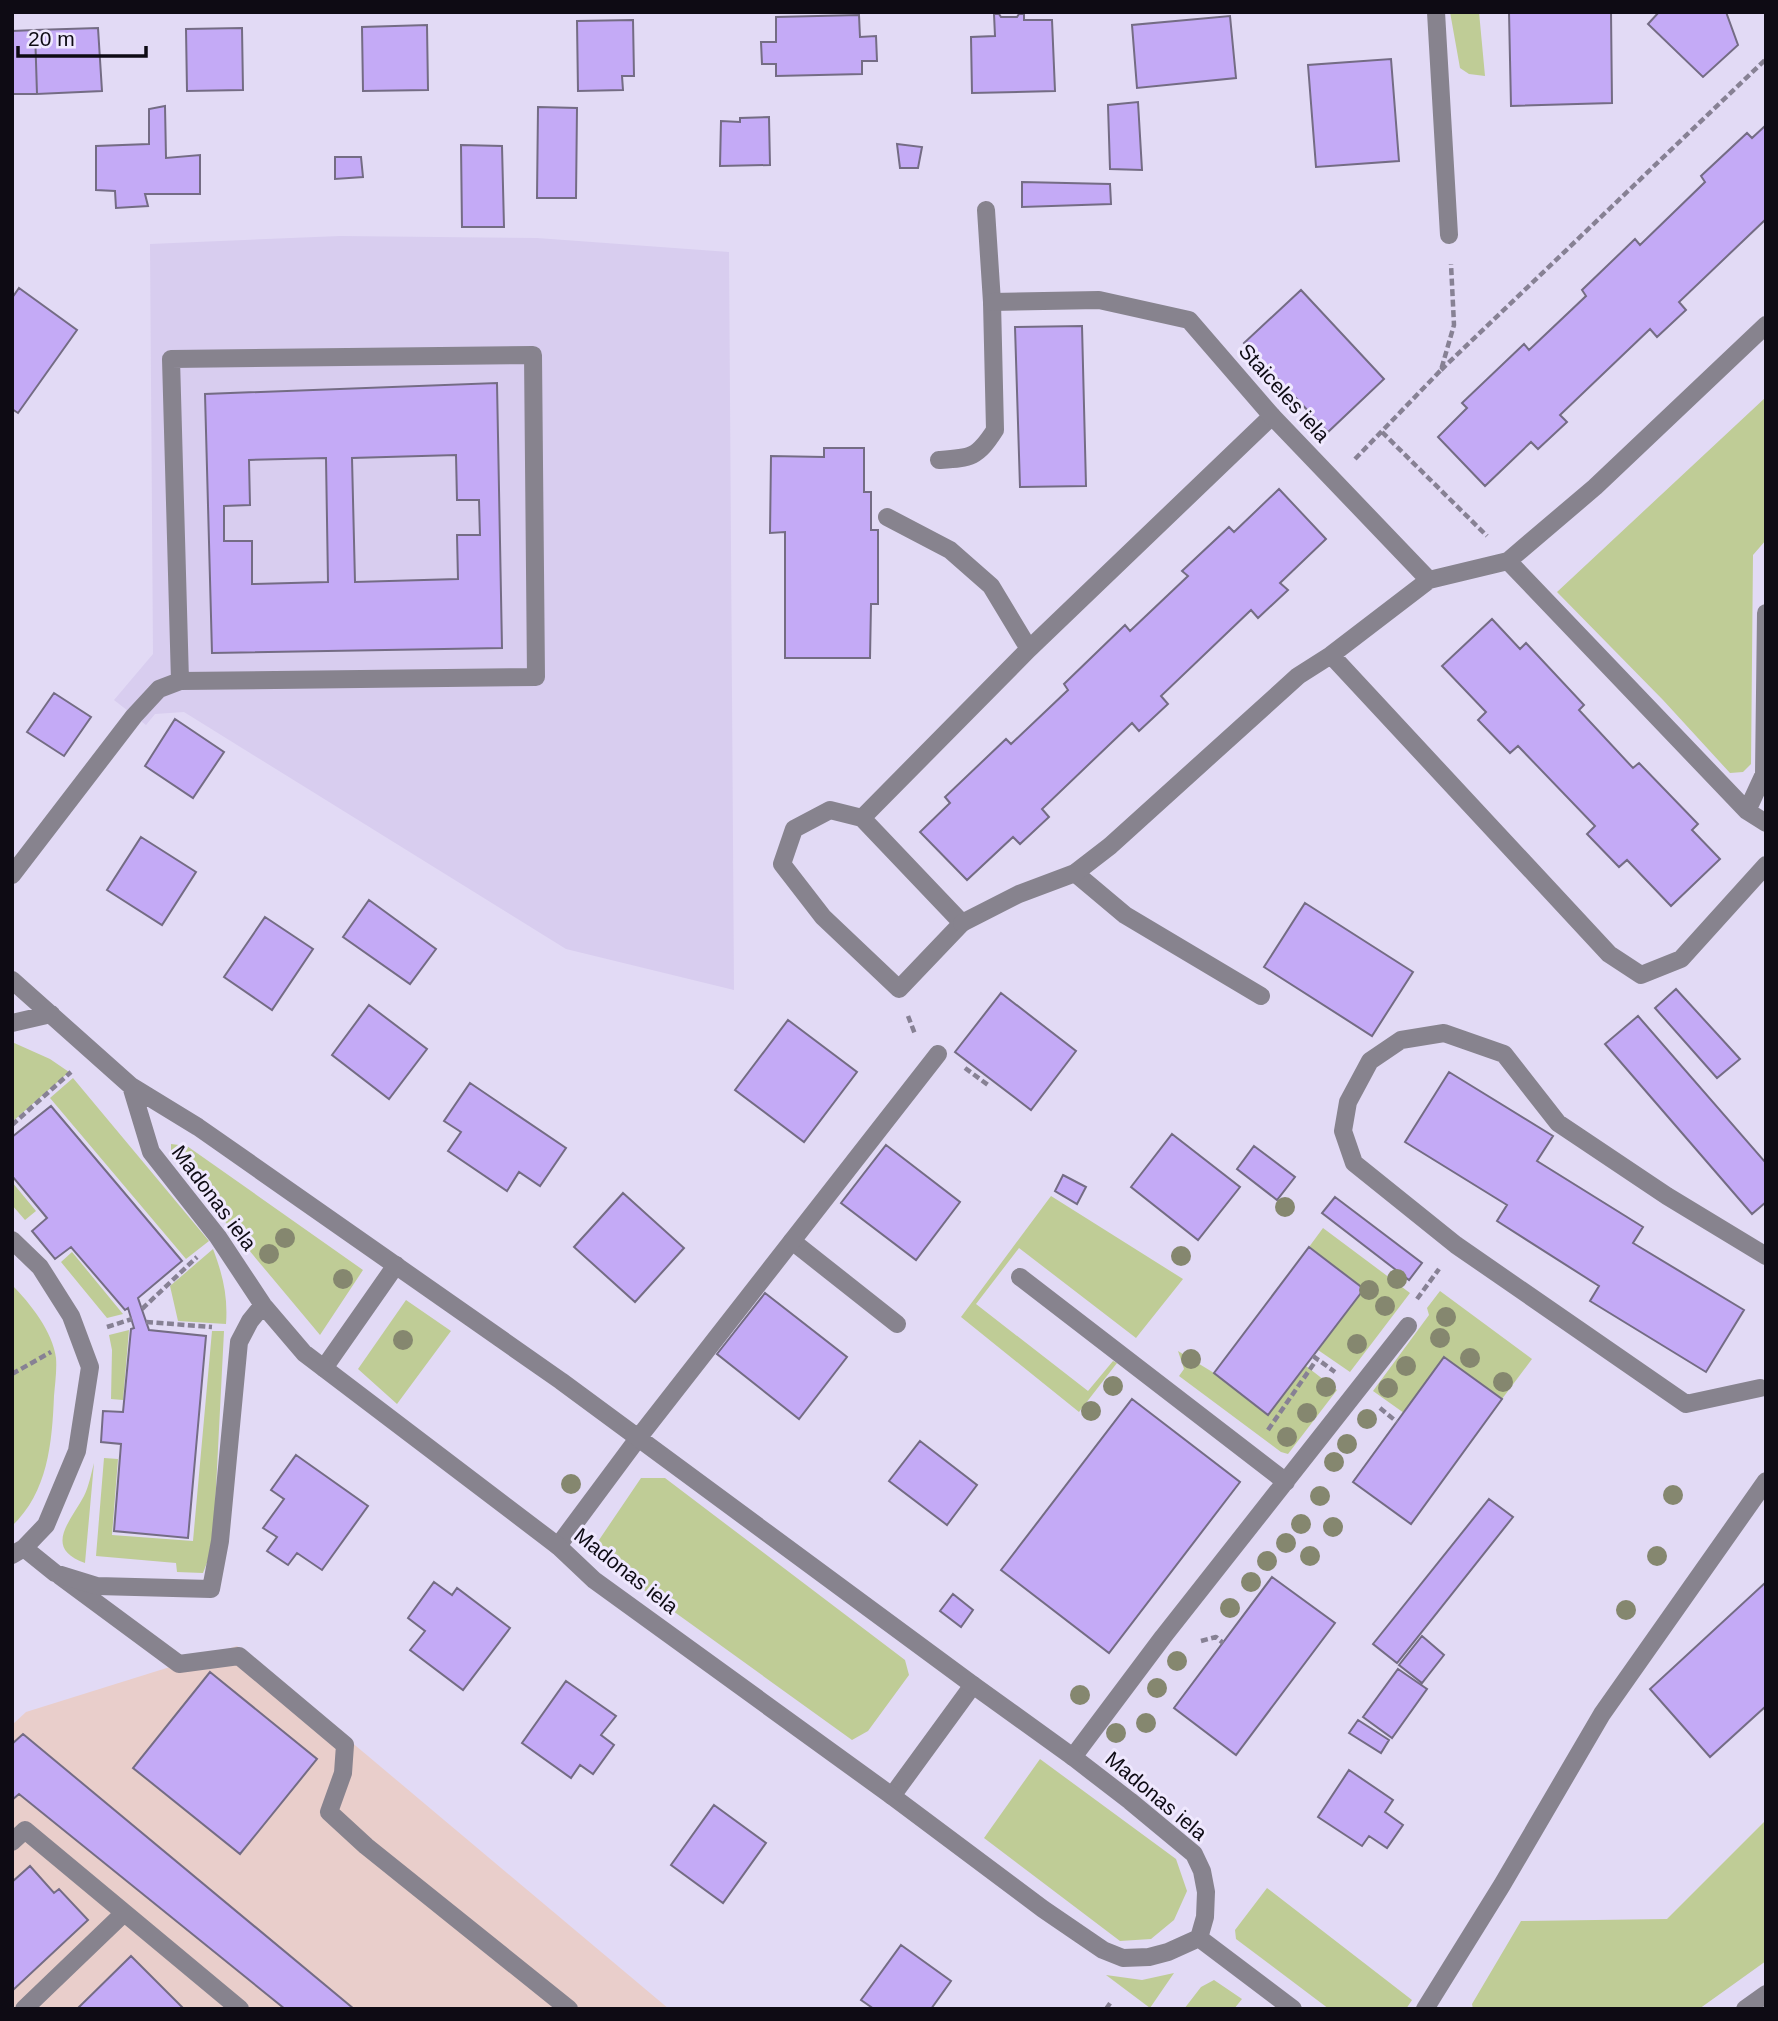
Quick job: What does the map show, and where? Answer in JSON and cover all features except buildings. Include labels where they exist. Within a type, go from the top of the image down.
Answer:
[{"type":"street","points":[[1436,12],[1449,235]]},
{"type":"street","points":[[939,460],[971,458],[984,448],[995,430],[992,302],[986,210]]},
{"type":"street","name":"Staiceles iela","points":[[992,302],[1099,300],[1189,320],[1272,416],[1429,580]]},
{"type":"street","points":[[962,923],[862,818],[830,810],[794,829],[782,864],[823,917],[899,989],[962,923],[1019,894],[1075,873],[1110,846],[1298,676],[1331,655],[1429,580],[1508,561],[1595,487],[1766,324]]},
{"type":"street","points":[[12,875],[134,716],[159,689],[180,681],[536,677],[533,355],[171,359],[180,681]]},
{"type":"street","points":[[862,818],[1030,649],[1272,416]]},
{"type":"street","points":[[887,517],[950,550],[991,586],[1030,649]]},
{"type":"street","points":[[1508,561],[1747,811],[1766,823]]},
{"type":"street","points":[[1747,811],[1764,774],[1766,613]]},
{"type":"street","points":[[1331,655],[1609,954],[1642,975],[1681,959],[1766,865]]},
{"type":"street","points":[[1075,873],[1125,915],[1261,996]]},
{"type":"street","name":"Madonas iela","points":[[12,980],[131,1086],[198,1128],[639,1437],[1073,1757],[1194,1854],[1202,1871],[1206,1892],[1205,1917],[1199,1938],[1149,1957],[1124,1958],[1102,1950],[594,1580],[558,1546],[304,1353],[263,1305],[218,1237],[151,1152],[131,1086]]},
{"type":"street","points":[[12,1023],[51,1014]]},
{"type":"street","points":[[1764,1389],[1686,1404],[1456,1245],[1354,1163],[1343,1131],[1348,1102],[1370,1061],[1401,1040],[1444,1033],[1504,1054],[1558,1123],[1667,1196],[1766,1256]]},
{"type":"street","points":[[558,1546],[639,1437],[938,1054]]},
{"type":"street","points":[[12,1240],[40,1267],[71,1316],[90,1367],[77,1451],[46,1525],[18,1552],[55,1573],[179,1664],[239,1656],[345,1745],[344,1773],[328,1811],[366,1846],[569,2009]]},
{"type":"street","points":[[792,1241],[897,1324]]},
{"type":"street","points":[[324,1368],[396,1265]]},
{"type":"street","points":[[1020,1277],[1286,1482]]},
{"type":"street","points":[[55,1573],[97,1586],[211,1589],[220,1541],[239,1342],[250,1321],[263,1305]]},
{"type":"street","points":[[1073,1757],[1163,1637],[1408,1326]]},
{"type":"street","points":[[1425,2009],[1502,1885],[1602,1714],[1766,1481]]},
{"type":"street","points":[[892,1796],[973,1685]]},
{"type":"street","points":[[12,1842],[24,1830],[232,2007]]},
{"type":"street","points":[[24,2009],[124,1913]]},
{"type":"street","points":[[1199,1938],[1293,2009]]},
{"type":"street","points":[[1745,2009],[1766,1994]]},
{"type":"path","points":[[1334,481],[1441,370],[1766,59]]},
{"type":"path","points":[[1441,370],[1454,325],[1449,235]]},
{"type":"path","points":[[1382,432],[1474,521],[1508,561]]},
{"type":"path","points":[[12,1125],[92,1052]]},
{"type":"path","points":[[142,1309],[218,1237]]},
{"type":"path","points":[[1408,1326],[1415,1303],[1456,1245]]},
{"type":"path","points":[[146,1322],[223,1328],[239,1342]]},
{"type":"path","points":[[12,1374],[78,1336]]},
{"type":"path","points":[[1250,1454],[1317,1359]]},
{"type":"path","points":[[1106,2009],[1111,2002]]},
{"type":"shaded area","points":[[340,236],[537,238],[729,252],[734,990],[566,949],[184,712],[155,714],[146,725],[114,700],[153,654],[150,244]]},
{"type":"shaded area","points":[[237,1646],[669,2009],[12,2009],[12,1725],[26,1712]]},
{"type":"green space","points":[[1450,12],[1479,12],[1485,76],[1469,74],[1460,68]]},
{"type":"green space","points":[[1766,397],[1766,540],[1753,555],[1751,764],[1743,772],[1730,773],[1557,592]]},
{"type":"green space","points":[[12,1042],[50,1059],[69,1072],[12,1122]]},
{"type":"green space","points":[[73,1078],[209,1241],[186,1259],[50,1098]]},
{"type":"green space","points":[[171,1144],[187,1146],[363,1270],[320,1335],[171,1157]]},
{"type":"green space","points":[[12,1182],[36,1211],[25,1220],[12,1205]]},
{"type":"green space","points":[[1051,1196],[1183,1279],[1136,1338],[1019,1248],[976,1304],[1088,1391],[1113,1361],[1117,1363],[1079,1412],[961,1317]]},
{"type":"green space","points":[[1323,1228],[1410,1293],[1350,1372],[1318,1350],[1364,1289],[1309,1247]]},
{"type":"green space","points":[[213,1249],[224,1286],[226,1324],[178,1321],[170,1286]]},
{"type":"green space","points":[[72,1252],[123,1314],[107,1318],[61,1262]]},
{"type":"green space","points":[[12,1285],[46,1328],[54,1348],[56,1367],[52,1431],[46,1466],[33,1498],[12,1526]]},
{"type":"green space","points":[[1440,1291],[1532,1359],[1502,1399],[1444,1357],[1404,1413],[1373,1391],[1429,1315],[1427,1308]]},
{"type":"green space","points":[[406,1300],[451,1331],[397,1404],[358,1369]]},
{"type":"green space","points":[[129,1330],[123,1400],[111,1399],[112,1350],[109,1335]]},
{"type":"green space","points":[[212,1331],[224,1331],[213,1547],[203,1573],[177,1572],[176,1563],[96,1556],[104,1458],[118,1459],[112,1535],[193,1541]]},
{"type":"green space","points":[[1178,1351],[1214,1373],[1268,1415],[1306,1366],[1337,1390],[1288,1454],[1281,1452],[1179,1376],[1184,1369]]},
{"type":"green space","points":[[94,1463],[85,1563],[72,1557],[65,1550],[63,1542],[67,1525],[86,1492]]},
{"type":"green space","points":[[641,1478],[665,1478],[905,1660],[909,1675],[868,1731],[852,1740],[605,1562],[599,1540]]},
{"type":"green space","points":[[1040,1759],[1176,1859],[1187,1891],[1174,1920],[1151,1939],[1120,1941],[984,1838]]},
{"type":"green space","points":[[1766,1820],[1766,1961],[1699,2009],[1473,2009],[1472,2004],[1521,1921],[1667,1919]]},
{"type":"green space","points":[[1267,1888],[1412,2000],[1406,2009],[1329,2009],[1236,1939],[1235,1930]]},
{"type":"green space","points":[[1174,1973],[1150,2008],[1106,1975],[1142,1980]]},
{"type":"green space","points":[[1214,1980],[1242,1999],[1234,2009],[1184,2009],[1201,1987]]}]
